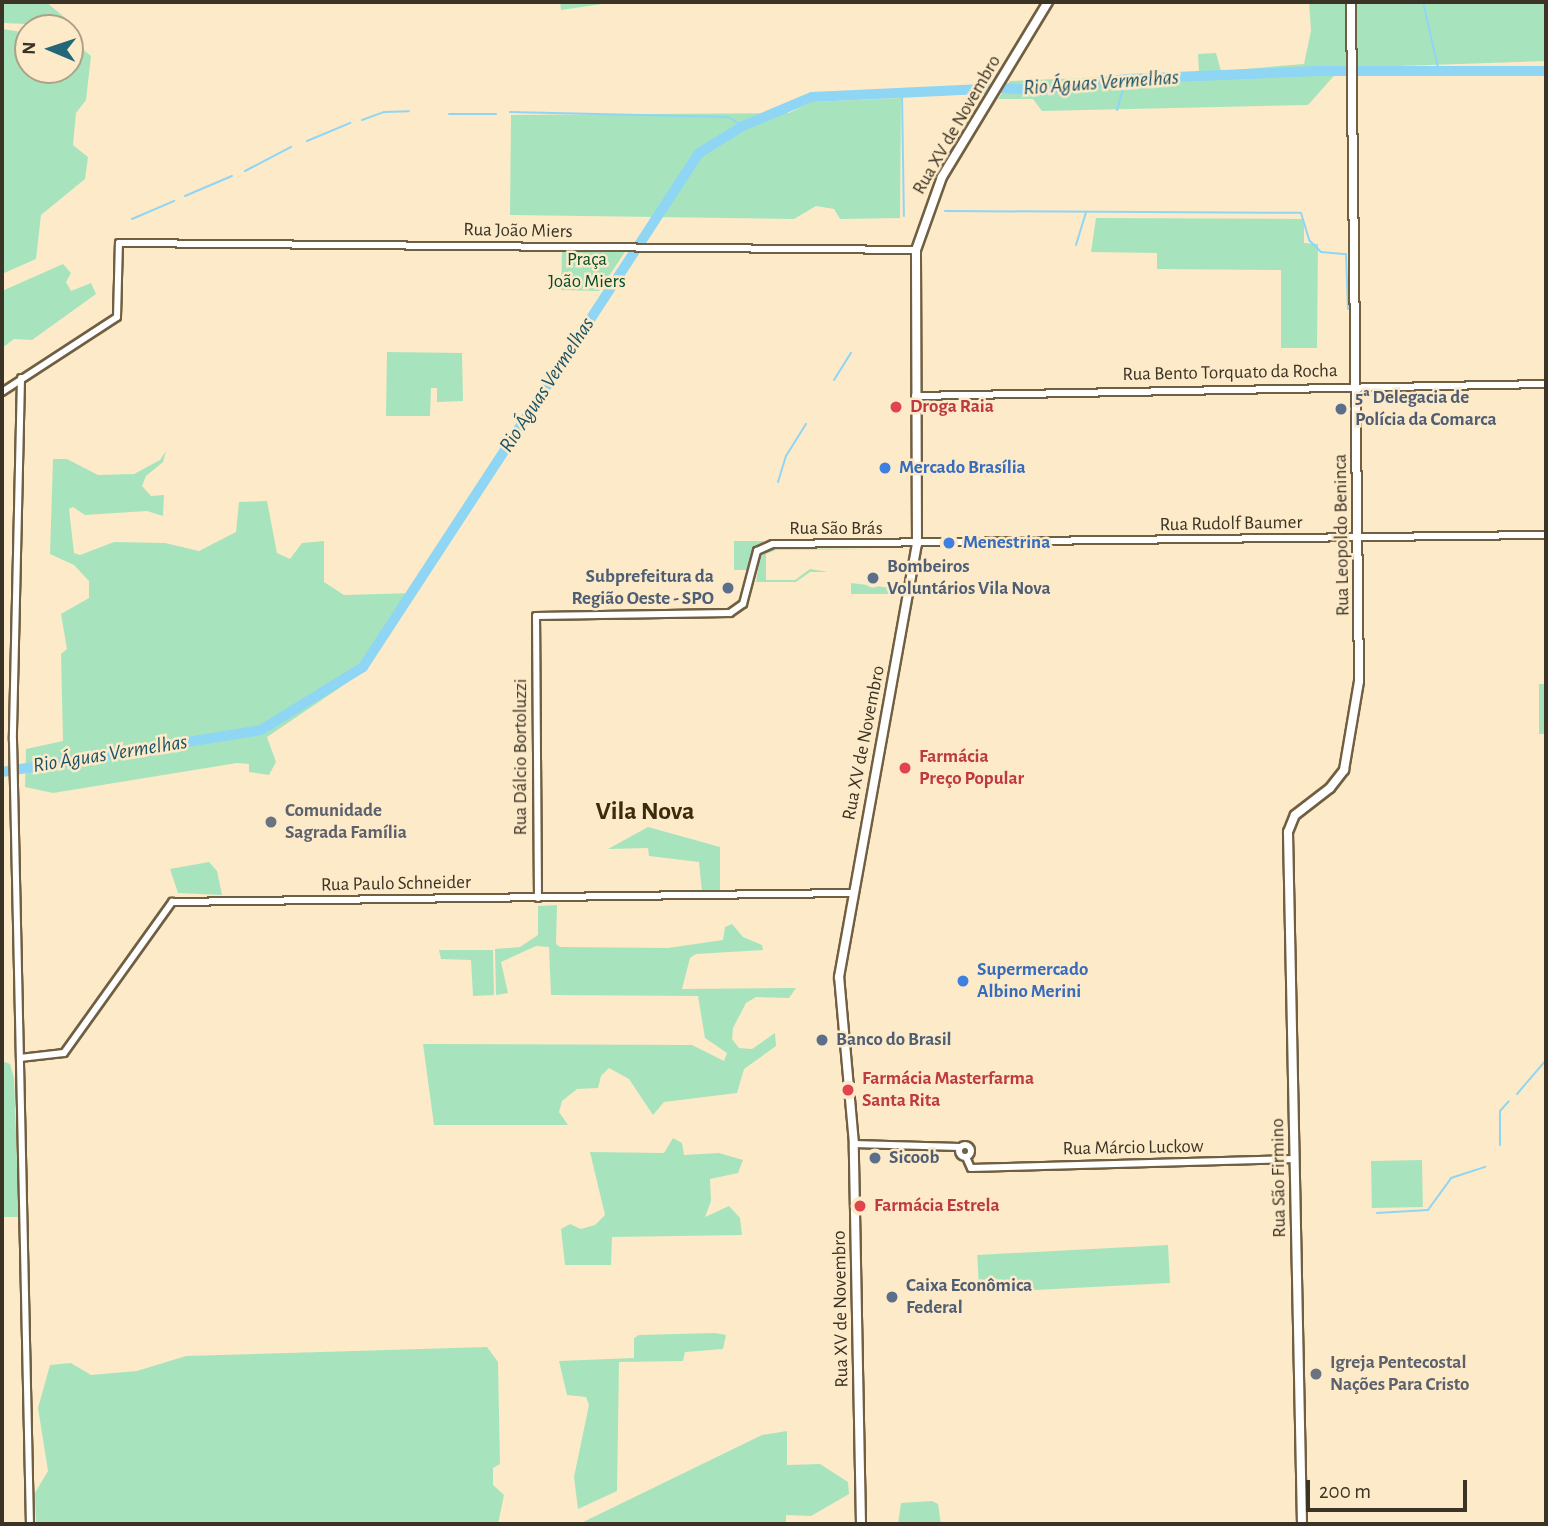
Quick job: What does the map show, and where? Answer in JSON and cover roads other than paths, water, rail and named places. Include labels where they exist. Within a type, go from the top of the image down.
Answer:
[{"type":"main road","name":"Rua XV de Novembro","points":[[861,1524],[854,1144],[839,984],[851,893],[917,544],[916,250],[937,186],[1048,2]]},
{"type":"main road","name":"Rua Leopoldo Beninca","points":[[1288,832],[1294,815],[1336,782],[1346,762],[1360,666],[1351,2]]},
{"type":"main road","name":"Rua São Firmino","points":[[1288,832],[1302,1524]]},
{"type":"street","name":"Rua João Miers","points":[[20,379],[117,317],[120,243],[916,250]]},
{"type":"street","points":[[2,391],[20,379]]},
{"type":"street","points":[[20,379],[13,765],[30,1524]]},
{"type":"street","name":"Rua Bento Torquato da Rocha","points":[[915,396],[1546,384]]},
{"type":"street","name":"Rua Rudolf Baumer","points":[[917,544],[1546,535]]},
{"type":"street","name":"Rua São Brás","points":[[536,616],[730,613],[743,604],[757,551],[773,544],[917,544]]},
{"type":"street","name":"Rua Dálcio Bortoluzzi","points":[[536,616],[538,898]]},
{"type":"street","name":"Rua Paulo Schneider","points":[[20,1058],[64,1054],[169,903],[851,893]]},
{"type":"street","name":"Rua Márcio Luckow","points":[[854,1144],[970,1147],[966,1157],[971,1168],[1295,1159]]},
{"type":"waterway","points":[[1423,2],[1439,72]]},
{"type":"waterway","name":"Rio Águas Vermelhas","points":[[2,772],[261,730],[363,667],[699,153],[743,126],[812,97],[1004,88],[1040,91],[1126,79],[1318,71],[1546,71]]},
{"type":"waterway","points":[[1117,110],[1126,79]]},
{"type":"waterway","points":[[902,95],[904,216]]},
{"type":"waterway","points":[[362,120],[384,112],[409,111]]},
{"type":"waterway","points":[[510,112],[728,117],[743,126]]},
{"type":"waterway","points":[[449,114],[496,114]]},
{"type":"waterway","points":[[307,141],[350,123]]},
{"type":"waterway","points":[[245,171],[291,147]]},
{"type":"waterway","points":[[185,196],[232,176]]},
{"type":"waterway","points":[[132,219],[174,201]]},
{"type":"waterway","points":[[945,211],[1301,213],[1309,240],[1321,252],[1346,254],[1348,309]]},
{"type":"waterway","points":[[1076,245],[1086,213]]},
{"type":"waterway","points":[[834,380],[851,353]]},
{"type":"waterway","points":[[778,482],[786,456],[806,424]]},
{"type":"waterway","points":[[1517,1094],[1546,1060]]},
{"type":"waterway","points":[[1500,1145],[1500,1111],[1509,1101]]},
{"type":"waterway","points":[[1377,1213],[1428,1210],[1451,1178],[1485,1167]]},
{"type":"place","name":"Droga Raia","points":[[896,407]]},
{"type":"place","name":"5ª Delegacia de Polícia da Comarca","points":[[1341,409]]},
{"type":"place","name":"Mercado Brasília","points":[[885,468]]},
{"type":"place","name":"Menestrina","points":[[949,543]]},
{"type":"place","name":"Bombeiros Voluntários Vila Nova","points":[[873,578]]},
{"type":"place","name":"Subprefeitura da Região Oeste - SPO","points":[[728,588]]},
{"type":"place","name":"Farmácia Preço Popular","points":[[905,768]]},
{"type":"place","name":"Comunidade Sagrada Família","points":[[271,822]]},
{"type":"place","name":"Supermercado Albino Merini","points":[[963,981]]},
{"type":"place","name":"Banco do Brasil","points":[[822,1040]]},
{"type":"place","name":"Farmácia Masterfarma Santa Rita","points":[[848,1090]]},
{"type":"place","name":"Sicoob","points":[[875,1158]]},
{"type":"place","name":"Farmácia Estrela","points":[[860,1206]]},
{"type":"place","name":"Caixa Econômica Federal","points":[[892,1297]]},
{"type":"place","name":"Igreja Pentecostal Nações Para Cristo","points":[[1316,1374]]},
{"type":"district","name":"Vila Nova","points":[[645,812]]},
{"type":"park label","name":"Praça João Miers","points":[[587,271]]}]
